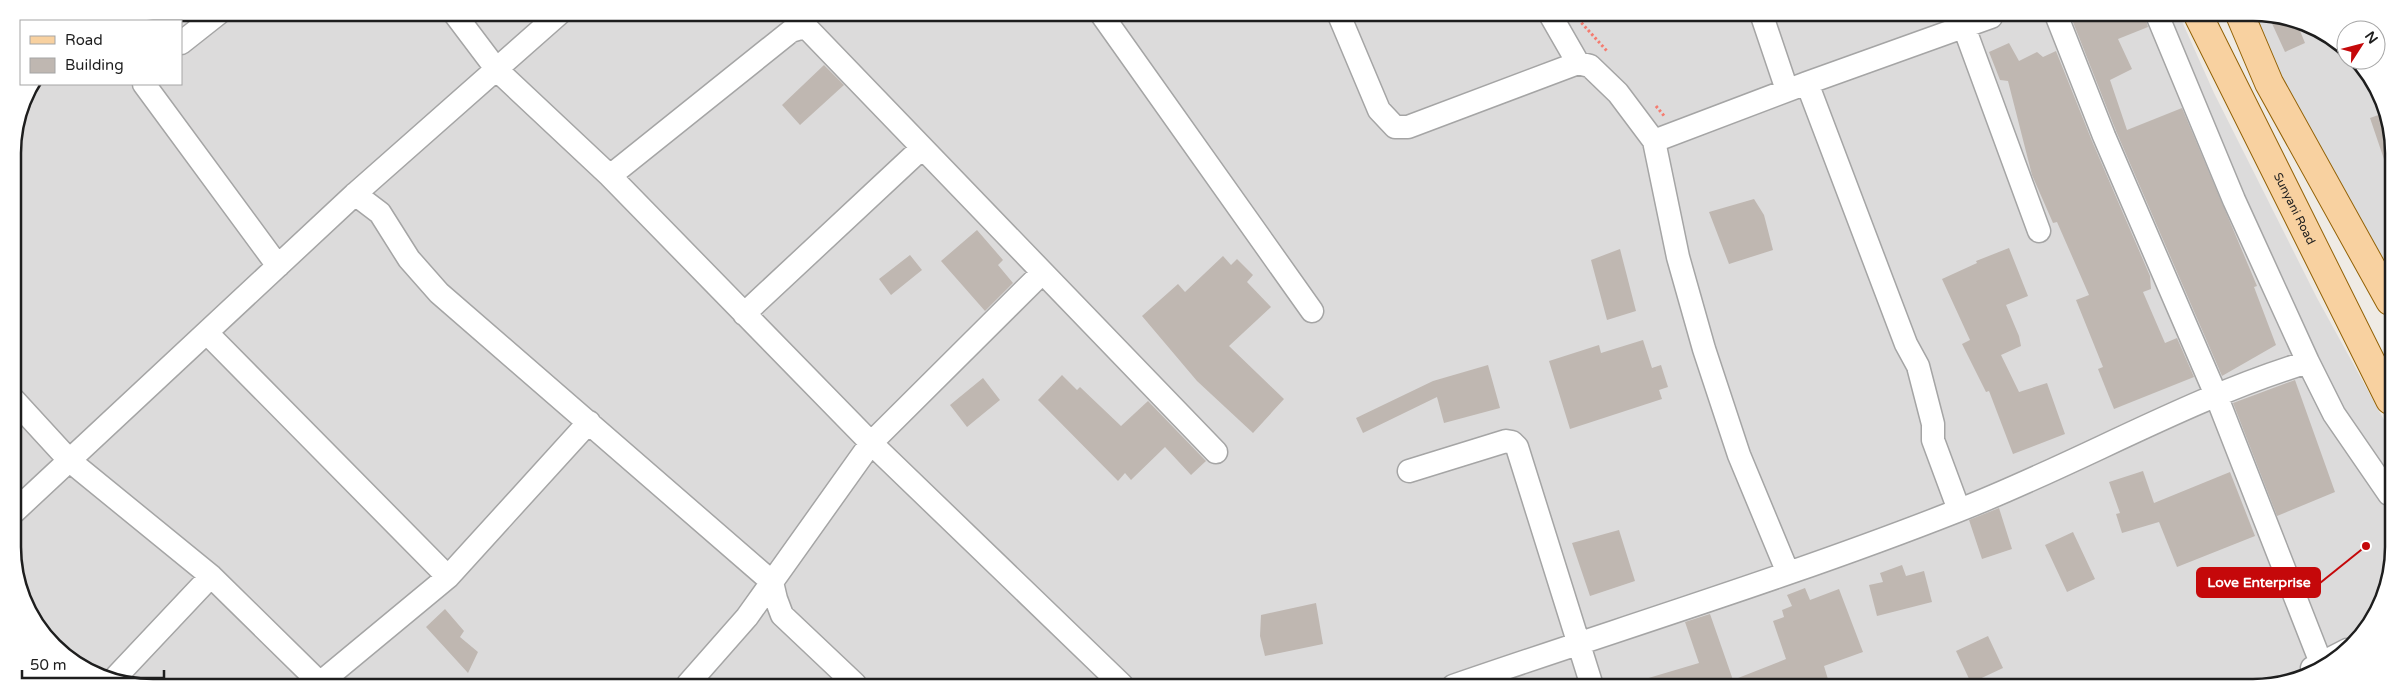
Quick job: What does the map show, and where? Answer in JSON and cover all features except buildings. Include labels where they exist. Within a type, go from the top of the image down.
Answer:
[{"type":"main road","name":"Sunyani Road","points":[[2201,21],[2385,390]]},
{"type":"main road","points":[[2242,21],[2269,83],[2385,292]]},
{"type":"street","points":[[182,41],[209,21]]},
{"type":"street","points":[[460,21],[497,70],[610,176],[870,444],[1115,679]]},
{"type":"street","points":[[21,505],[355,194],[551,21]]},
{"type":"street","points":[[1106,21],[1312,312]]},
{"type":"street","points":[[1342,21],[1379,110],[1395,127],[1408,127],[1578,63],[1590,66],[1618,93],[1654,142],[1678,257],[1704,349],[1739,456],[1788,573]]},
{"type":"street","points":[[1554,21],[1578,63]]},
{"type":"street","points":[[1764,21],[1797,86],[1903,336],[1918,366],[1933,424],[1933,440],[1959,510]]},
{"type":"street","points":[[2059,21],[2104,136],[2216,395],[2316,663]]},
{"type":"street","points":[[2160,21],[2234,200],[2308,362],[2334,414],[2385,488]]},
{"type":"street","points":[[1654,142],[1962,22],[2039,231]]},
{"type":"street","points":[[610,176],[791,31],[801,28],[808,29],[1216,452]]},
{"type":"street","points":[[145,85],[278,266]]},
{"type":"street","points":[[744,314],[922,148]]},
{"type":"street","points":[[355,194],[380,213],[409,259],[440,292],[772,582],[782,615],[849,679]]},
{"type":"street","points":[[693,679],[747,617],[870,444],[1042,273]]},
{"type":"street","points":[[207,333],[448,577]]},
{"type":"street","points":[[1475,678],[1788,573],[1959,510],[2216,395],[2308,362]]},
{"type":"street","points":[[21,408],[70,461],[211,576],[316,679]]},
{"type":"street","points":[[325,679],[448,577],[589,422]]},
{"type":"street","points":[[1410,472],[1506,441],[1512,442],[1517,447],[1590,678]]},
{"type":"street","points":[[119,674],[211,576]]},
{"type":"shaded area","points":[[182,21],[2182,21],[2214,93],[2317,298],[2385,422],[2384,564],[2375,598],[2363,620],[2346,640],[2333,652],[2304,669],[2270,678],[153,679],[136,678],[102,669],[73,652],[54,634],[43,620],[28,590],[21,547],[22,136],[31,102],[40,85],[182,85]]},
{"type":"shaded area","points":[[2244,21],[2270,22],[2304,31],[2336,51],[2336,70],[2355,70],[2375,102],[2382,127],[2385,153],[2385,264]]},
{"type":"place","name":"Love Enterprise","points":[[2366,546]]}]
